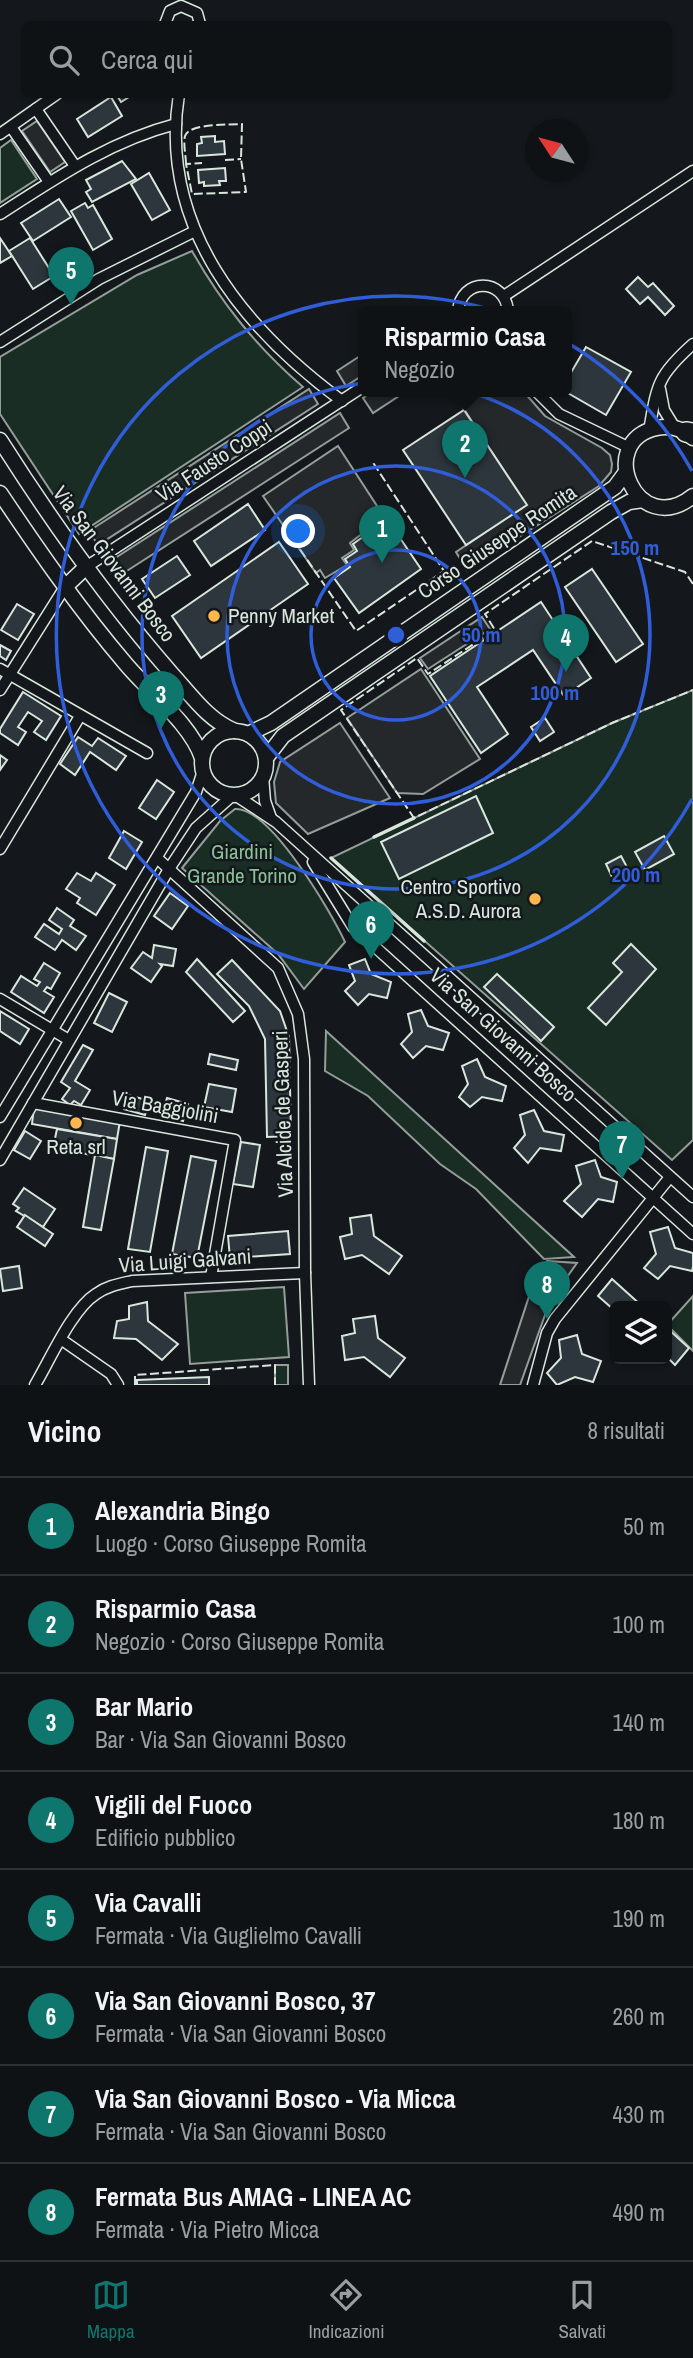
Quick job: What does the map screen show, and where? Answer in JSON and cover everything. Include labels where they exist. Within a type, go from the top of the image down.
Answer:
[{"type":"main road","points":[[687,433],[649,431],[630,448],[626,472],[632,488],[643,500],[667,507],[693,496]]},
{"type":"main road","name":"Via San Giovanni Bosco","points":[[0,440],[86,567],[202,708],[219,723],[241,732]]},
{"type":"main road","name":"Corso Giuseppe Romita","points":[[241,732],[271,723],[615,488],[626,472]]},
{"type":"main road","points":[[0,493],[65,587],[125,664],[192,736],[203,765],[214,787],[234,795],[253,789],[263,776],[266,758],[260,743],[241,732],[215,737],[207,746],[203,765]]},
{"type":"main road","name":"Corso Giuseppe Romita","points":[[266,758],[283,736],[442,626],[611,512],[629,502],[643,500]]},
{"type":"main road","points":[[65,587],[86,567]]},
{"type":"street","points":[[159,21],[170,11],[181,6],[189,7],[197,13],[199,21]]},
{"type":"street","points":[[166,21],[170,11]]},
{"type":"street","points":[[0,134],[51,98]]},
{"type":"street","points":[[178,98],[176,124],[180,185],[195,231],[222,279],[251,322],[293,364],[342,401]]},
{"type":"street","points":[[36,109],[75,166]]},
{"type":"street","points":[[0,214],[75,166],[122,141],[176,124]]},
{"type":"street","points":[[11,127],[49,182]]},
{"type":"street","points":[[504,296],[693,171]]},
{"type":"street","points":[[0,342],[99,279],[195,231]]},
{"type":"street","points":[[459,306],[462,295],[475,285],[492,286],[504,296],[506,306]]},
{"type":"street","points":[[649,431],[660,380],[671,363],[693,344]]},
{"type":"street","points":[[660,380],[663,405],[687,433]]},
{"type":"street","name":"Via Fausto Coppi","points":[[86,567],[358,390]]},
{"type":"street","points":[[542,397],[559,414],[630,448]]},
{"type":"street","points":[[0,690],[5,672],[65,587]]},
{"type":"street","points":[[5,672],[147,753]]},
{"type":"street","points":[[0,849],[80,716]]},
{"type":"street","points":[[0,1117],[197,792],[203,765]]},
{"type":"street","points":[[263,776],[265,805],[276,822]]},
{"type":"street","points":[[0,1160],[169,869],[196,828],[234,795]]},
{"type":"street","name":"Via San Giovanni Bosco","points":[[234,795],[276,822],[693,1197]]},
{"type":"street","name":"Via San Giovanni Bosco","points":[[306,850],[353,927],[693,1234]]},
{"type":"street","name":"Via Alcide de Gasperi","points":[[157,858],[278,968],[296,1006],[304,1059],[304,1273],[309,1385]]},
{"type":"street","points":[[0,999],[69,1040]]},
{"type":"street","name":"Via Baggiolini","points":[[33,1103],[235,1140],[211,1278]]},
{"type":"street","points":[[533,1385],[547,1333],[555,1319],[670,1177]]},
{"type":"street","name":"Via Luigi Galvani","points":[[35,1385],[82,1307],[94,1295],[109,1286],[132,1281],[304,1273]]},
{"type":"street","points":[[62,1340],[111,1374],[118,1385]]},
{"type":"green space","points":[[11,140],[37,179],[0,203],[0,148]]},
{"type":"green space","points":[[192,251],[241,324],[303,387],[79,534],[0,414],[0,357],[137,275]]},
{"type":"green space","name":"Centro Sportivo A.S.D. Aurora","points":[[693,690],[693,1140],[672,1160],[331,858],[612,723]]},
{"type":"green space","name":"Giardini Grande Torino","points":[[235,809],[249,813],[281,842],[313,886],[345,942],[304,989],[278,954],[182,868],[220,821]]},
{"type":"green space","points":[[326,1031],[574,1257],[544,1259],[476,1189],[440,1164],[368,1096],[325,1071]]},
{"type":"green space","points":[[284,1287],[289,1357],[190,1364],[185,1293]]},
{"type":"green space","points":[[693,1296],[693,1351],[672,1330],[672,1319]]},
{"type":"green space","points":[[275,1365],[288,1365],[288,1385],[275,1385]]},
{"type":"shaded area","points":[[37,121],[65,162],[50,172],[22,131]]},
{"type":"shaded area","points":[[358,357],[358,378],[346,386],[337,371]]},
{"type":"shaded area","points":[[309,389],[318,404],[98,545],[89,531]]},
{"type":"shaded area","points":[[364,397],[397,397],[373,413]]},
{"type":"shaded area","points":[[456,397],[528,397],[545,416],[610,455],[611,472],[599,486],[467,570],[456,552],[526,505]]},
{"type":"shaded area","points":[[340,413],[349,428],[119,576],[109,562]]},
{"type":"shaded area","points":[[338,446],[381,512],[360,527],[363,533],[350,543],[354,550],[342,558],[347,565],[325,578],[320,570],[316,573],[263,496]]},
{"type":"shaded area","points":[[482,617],[490,629],[428,669],[420,658]]},
{"type":"shaded area","points":[[421,669],[480,759],[423,794],[397,793],[347,718]]},
{"type":"shaded area","points":[[340,723],[390,798],[308,834],[276,803],[274,782],[280,762]]},
{"type":"shaded area","points":[[547,1261],[577,1263],[550,1301],[520,1385],[500,1385],[538,1269],[542,1270]]},
{"type":"building","points":[[109,98],[122,116],[88,137],[77,119]]},
{"type":"building","points":[[215,136],[215,142],[224,141],[225,154],[197,156],[197,144],[202,143],[201,137]]},
{"type":"building","points":[[122,161],[136,179],[92,202],[86,192],[91,189],[86,180]]},
{"type":"building","points":[[225,168],[226,181],[219,181],[220,185],[204,186],[204,182],[199,183],[198,170]]},
{"type":"building","points":[[149,173],[170,210],[152,220],[131,184]]},
{"type":"building","points":[[59,199],[71,217],[33,241],[21,223]]},
{"type":"building","points":[[85,203],[88,208],[93,205],[112,239],[93,250],[71,211]]},
{"type":"building","points":[[0,238],[12,256],[0,263]]},
{"type":"building","points":[[30,238],[54,276],[33,289],[9,251]]},
{"type":"building","points":[[638,277],[648,287],[653,283],[674,306],[665,315],[648,297],[640,304],[626,289]]},
{"type":"building","points":[[586,347],[631,372],[606,415],[572,395],[572,371]]},
{"type":"building","points":[[464,410],[527,505],[466,545],[403,450]]},
{"type":"building","points":[[248,504],[265,530],[211,566],[194,541]]},
{"type":"building","points":[[383,513],[421,569],[359,613],[334,578],[350,567],[345,559],[357,551],[353,544],[367,534],[363,527]]},
{"type":"building","points":[[279,542],[308,584],[201,658],[172,616]]},
{"type":"building","points":[[177,556],[190,575],[155,598],[142,579]]},
{"type":"building","points":[[592,569],[643,644],[616,662],[565,587]]},
{"type":"building","points":[[541,602],[591,678],[564,696],[533,650],[477,687],[508,734],[481,753],[430,676]]},
{"type":"building","points":[[17,604],[34,614],[18,640],[1,630]]},
{"type":"building","points":[[0,645],[11,651],[6,660],[0,656]]},
{"type":"building","points":[[23,692],[61,716],[46,740],[34,732],[42,721],[28,712],[18,727],[26,732],[18,745],[0,733],[0,729]]},
{"type":"building","points":[[545,718],[554,732],[540,741],[531,727]]},
{"type":"building","points":[[78,737],[92,746],[98,738],[126,756],[116,770],[90,752],[75,775],[60,764]]},
{"type":"building","points":[[0,755],[7,760],[0,770]]},
{"type":"building","points":[[157,780],[174,792],[156,819],[139,808]]},
{"type":"building","points":[[476,796],[493,833],[399,879],[381,842]]},
{"type":"building","points":[[124,831],[142,842],[126,869],[109,858]]},
{"type":"building","points":[[664,836],[674,854],[645,870],[635,852]]},
{"type":"building","points":[[621,856],[628,869],[612,877],[606,864]]},
{"type":"building","points":[[77,873],[91,881],[96,873],[115,885],[96,915],[77,903],[80,898],[66,889]]},
{"type":"building","points":[[170,893],[188,906],[172,929],[154,916]]},
{"type":"building","points":[[57,908],[74,920],[70,926],[86,936],[76,950],[62,940],[55,950],[35,937],[44,924],[59,934],[62,929],[49,920]]},
{"type":"building","points":[[631,944],[656,969],[606,1025],[588,1008],[622,972],[613,963]]},
{"type":"building","points":[[154,945],[176,949],[173,966],[160,964],[162,966],[151,982],[131,968],[143,952],[152,958]]},
{"type":"building","points":[[197,959],[245,1011],[233,1022],[186,972]]},
{"type":"building","points":[[365,959],[371,974],[391,982],[387,998],[369,994],[358,1005],[345,991],[355,981],[349,965]]},
{"type":"building","points":[[232,960],[280,1011],[289,1037],[291,1136],[267,1137],[265,1039],[249,1006],[217,974]]},
{"type":"building","points":[[44,963],[60,973],[51,989],[47,987],[44,991],[54,997],[44,1013],[11,992],[21,976],[37,986],[40,982],[34,979]]},
{"type":"building","points":[[497,974],[554,1027],[541,1041],[484,987]]},
{"type":"building","points":[[109,993],[127,1002],[112,1032],[94,1023]]},
{"type":"building","points":[[421,1010],[428,1026],[449,1033],[443,1050],[426,1046],[413,1058],[401,1044],[412,1032],[408,1014]]},
{"type":"building","points":[[0,1011],[29,1029],[20,1044],[0,1031]]},
{"type":"building","points":[[83,1045],[93,1050],[75,1081],[90,1090],[81,1105],[74,1101],[70,1105],[62,1099],[70,1088],[61,1082]]},
{"type":"building","points":[[210,1054],[238,1060],[236,1070],[208,1064]]},
{"type":"building","points":[[477,1059],[485,1077],[506,1086],[502,1101],[482,1097],[470,1107],[459,1097],[468,1084],[462,1066]]},
{"type":"building","points":[[209,1084],[236,1089],[232,1112],[204,1107]]},
{"type":"building","points":[[128,1095],[150,1101],[145,1115],[124,1109]]},
{"type":"building","points":[[167,1098],[188,1104],[183,1121],[162,1115]]},
{"type":"building","name":"Reta srl","points":[[34,1107],[120,1121],[117,1139],[32,1124]]},
{"type":"building","points":[[534,1110],[544,1131],[564,1135],[561,1151],[540,1148],[528,1163],[514,1148],[525,1135],[520,1115]]},
{"type":"building","name":"Reta srl","points":[[57,1129],[117,1139],[114,1159],[53,1148]]},
{"type":"building","points":[[25,1131],[41,1141],[30,1159],[14,1150]]},
{"type":"building","points":[[241,1142],[260,1145],[253,1187],[233,1184]]},
{"type":"building","points":[[146,1147],[168,1151],[150,1252],[128,1249]]},
{"type":"building","name":"Reta srl","points":[[95,1155],[114,1159],[101,1230],[83,1227]]},
{"type":"building","points":[[191,1156],[216,1161],[197,1258],[172,1254]]},
{"type":"building","points":[[595,1160],[601,1177],[617,1182],[613,1202],[598,1199],[582,1217],[564,1201],[581,1184],[576,1166]]},
{"type":"building","points":[[24,1188],[55,1209],[43,1227],[16,1211],[19,1208],[13,1204]]},
{"type":"building","points":[[25,1215],[53,1234],[45,1246],[17,1227]]},
{"type":"building","points":[[371,1215],[374,1236],[402,1256],[389,1274],[362,1255],[345,1259],[340,1237],[352,1234],[350,1218]]},
{"type":"building","points":[[668,1227],[675,1248],[693,1253],[693,1267],[692,1271],[670,1266],[658,1279],[644,1268],[656,1254],[650,1232]]},
{"type":"building","points":[[288,1231],[290,1254],[230,1258],[228,1236]]},
{"type":"building","points":[[19,1266],[22,1288],[3,1291],[0,1269]]},
{"type":"building","points":[[612,1279],[636,1301],[609,1301],[609,1306],[598,1296]]},
{"type":"building","points":[[147,1302],[148,1321],[178,1344],[162,1360],[136,1339],[114,1338],[117,1321],[129,1319],[129,1306]]},
{"type":"building","points":[[375,1316],[378,1338],[405,1358],[390,1377],[364,1357],[345,1360],[342,1336],[355,1333],[353,1319]]},
{"type":"building","points":[[672,1333],[689,1348],[675,1365],[672,1362]]},
{"type":"building","points":[[577,1335],[582,1354],[601,1361],[593,1382],[575,1377],[557,1385],[547,1373],[561,1358],[559,1340]]},
{"type":"building","points":[[209,1377],[209,1385],[137,1385],[137,1380]]},
{"type":"fence","points":[[186,164],[184,139],[188,132],[202,127],[242,124],[241,159],[246,192],[192,194],[186,164],[202,163]]},
{"type":"fence","points":[[225,160],[241,159]]},
{"type":"fence","points":[[286,529],[356,631],[444,571],[372,461]]},
{"type":"fence","points":[[693,584],[685,572],[592,541],[485,614],[495,630],[428,674],[417,658],[341,710],[414,818],[612,723],[693,690]]},
{"type":"fence","points":[[135,1385],[135,1375],[275,1365],[275,1385]]},
{"type":"wall","points":[[374,837],[414,818]]},
{"type":"wall","points":[[331,858],[424,941]]},
{"type":"place","name":"Via Cavalli","points":[[71,305]]},
{"type":"place","name":"Risparmio Casa","points":[[465,478]]},
{"type":"place","name":"Alexandria Bingo","points":[[382,563]]},
{"type":"place","name":"Penny Market","points":[[214,616]]},
{"type":"place","name":"Vigili del Fuoco","points":[[566,672]]},
{"type":"place","name":"Bar Mario","points":[[161,729]]},
{"type":"place","name":"Centro Sportivo A.S.D. Aurora","points":[[535,899]]},
{"type":"place","name":"Via San Giovanni Bosco, 37","points":[[371,959]]},
{"type":"place","name":"Reta srl","points":[[76,1123]]},
{"type":"place","name":"Via San Giovanni Bosco - Via Micca","points":[[622,1179]]},
{"type":"place","name":"Fermata Bus AMAG - LINEA AC","points":[[547,1319]]}]
